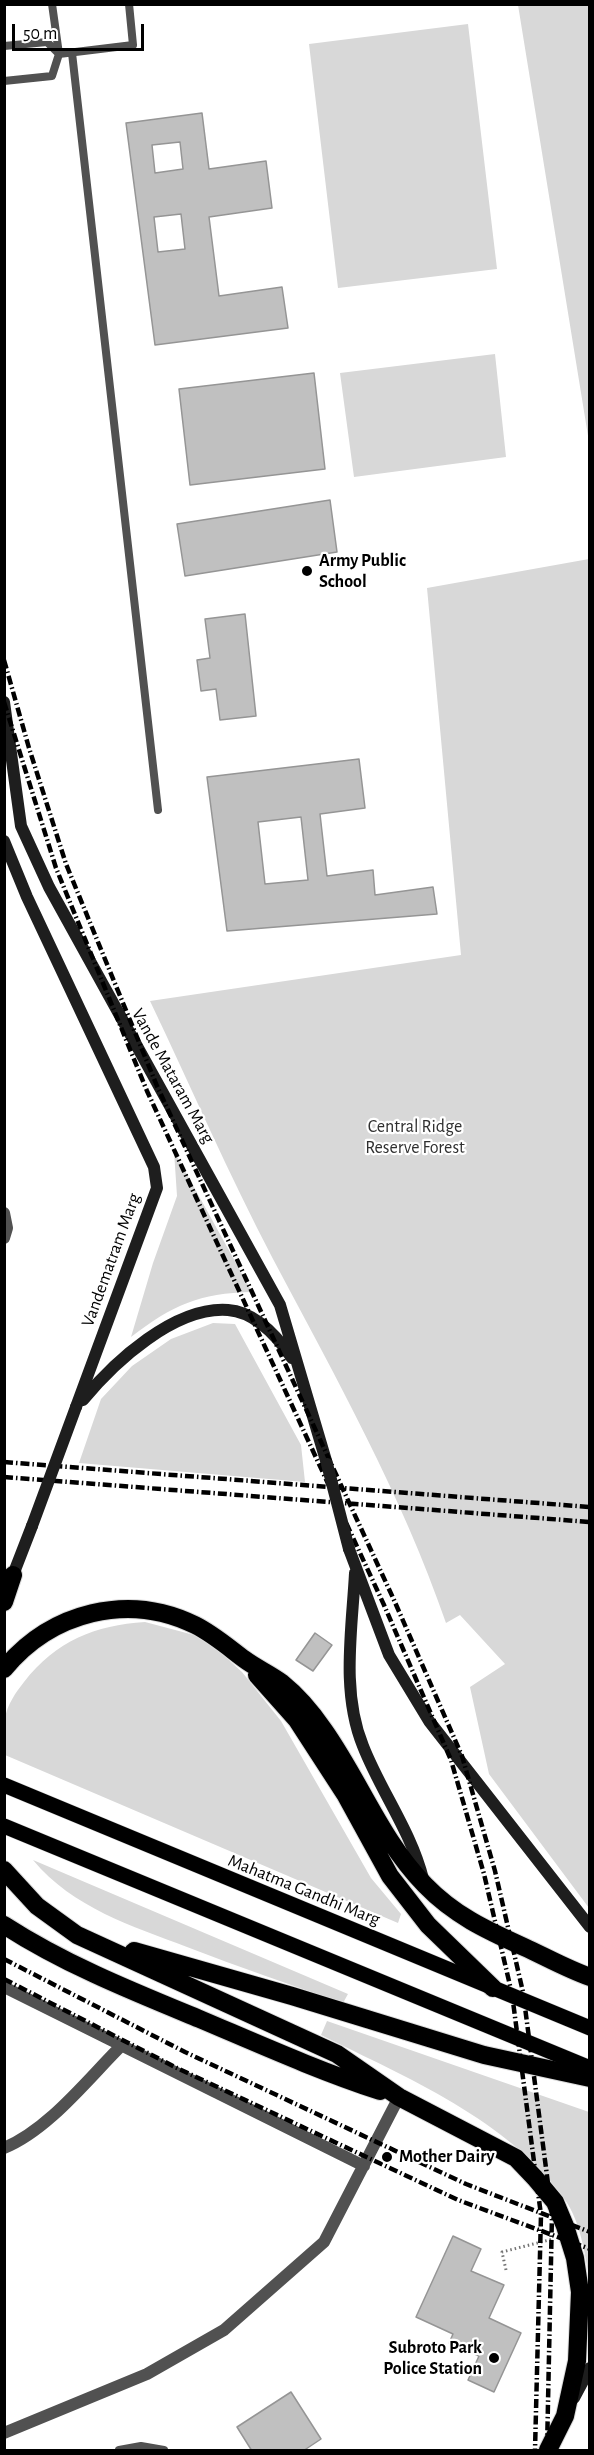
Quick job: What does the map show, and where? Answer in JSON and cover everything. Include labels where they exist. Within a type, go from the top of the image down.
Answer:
[{"type":"highway","points":[[4,1602],[9,1580]]},
{"type":"highway","points":[[4,1669],[19,1651],[50,1629],[73,1618],[98,1611],[137,1609],[159,1612],[193,1624],[224,1643],[244,1660],[297,1720],[345,1794],[390,1876],[428,1925],[493,1988]]},
{"type":"highway","points":[[244,1660],[282,1683],[323,1729],[389,1842],[424,1885],[473,1924],[590,1977]]},
{"type":"highway","points":[[4,1870],[37,1906],[77,1935],[337,2054],[399,2097],[516,2158],[555,2202],[568,2235],[580,2292],[577,2361],[566,2416],[548,2451]]},
{"type":"highway","points":[[4,1925],[33,1944],[106,1980],[330,2075],[399,2097]]},
{"type":"highway","points":[[77,1935],[292,1996],[484,2055],[590,2078]]},
{"type":"main road","name":"Vande Mataram Marg","points":[[4,702],[21,826],[49,887],[280,1305],[356,1569]]},
{"type":"main road","name":"Vandematram Marg","points":[[4,841],[27,897],[154,1167],[157,1188],[32,1526],[9,1580]]},
{"type":"main road","points":[[76,1407],[109,1370],[136,1347],[180,1322],[208,1312],[228,1310],[253,1318],[270,1330],[298,1365]]},
{"type":"main road","points":[[356,1569],[349,1673],[352,1709],[369,1761],[416,1852],[424,1885]]},
{"type":"main road","points":[[356,1569],[389,1655],[429,1721],[590,1927]]},
{"type":"main road","name":"Mahatma Gandhi Marg","points":[[4,1785],[590,2028]]},
{"type":"main road","points":[[4,1826],[590,2068]]},
{"type":"main road","points":[[566,2416],[590,2368]]},
{"type":"street","points":[[4,1213],[7,1228],[4,1238]]},
{"type":"street","points":[[4,1987],[120,2047],[364,2166]]},
{"type":"street","points":[[4,2148],[18,2142],[65,2103],[120,2047]]},
{"type":"street","points":[[4,2433],[147,2374],[224,2330],[324,2242],[399,2097]]},
{"type":"lane","points":[[4,81],[52,76],[59,54],[52,4]]},
{"type":"lane","points":[[4,46],[47,42],[59,54],[133,45],[129,4]]},
{"type":"lane","points":[[72,53],[158,810]]},
{"type":"lane","points":[[119,2451],[141,2446],[164,2451]]},
{"type":"path","points":[[506,2270],[502,2252],[568,2235]]},
{"type":"green space","points":[[518,5],[589,5],[589,442]]},
{"type":"green space","points":[[468,24],[497,269],[338,288],[309,44]]},
{"type":"green space","points":[[495,354],[506,457],[354,477],[340,373]]},
{"type":"green space","name":"Central Ridge Reserve Forest","points":[[590,559],[589,1908],[489,1774],[470,1687],[505,1664],[460,1615],[446,1623],[429,1575],[389,1483],[257,1227],[150,1001],[461,955],[427,588]]},
{"type":"green space","points":[[174,1151],[252,1292],[217,1295],[187,1303],[160,1317],[131,1337],[153,1263],[177,1196]]},
{"type":"green space","points":[[213,1323],[235,1324],[301,1445],[305,1482],[79,1463],[101,1399],[132,1366],[171,1339]]},
{"type":"green space","points":[[145,1622],[194,1635],[218,1650],[242,1672],[281,1721],[371,1878],[401,1914],[398,1923],[5,1755],[4,1727],[8,1708],[18,1690],[36,1668],[63,1646],[93,1631]]},
{"type":"green space","points":[[33,1860],[348,1994],[343,2003],[226,1962],[125,1923],[104,1914],[66,1891]]},
{"type":"green space","points":[[327,2021],[589,2112],[589,2278],[575,2218],[565,2200],[542,2171],[515,2146],[454,2103],[321,2035]]},
{"type":"building","points":[[202,113],[209,169],[266,161],[272,208],[209,217],[219,296],[282,287],[288,328],[155,345],[126,123]],"holes":[[[180,142],[183,169],[155,173],[152,145]],[[181,214],[185,249],[158,252],[154,217]]]},
{"type":"building","points":[[314,373],[325,469],[190,485],[179,389]]},
{"type":"building","points":[[330,500],[337,552],[185,576],[177,524]]},
{"type":"building","points":[[245,614],[256,716],[220,720],[216,689],[201,691],[197,660],[210,658],[205,619]]},
{"type":"building","points":[[359,759],[365,808],[320,814],[327,876],[373,870],[375,895],[433,887],[437,914],[227,931],[207,777]],"holes":[[[301,817],[308,880],[265,884],[258,822]]]},
{"type":"building","points":[[315,1633],[332,1645],[313,1671],[296,1660]]},
{"type":"building","points":[[453,2236],[481,2249],[471,2271],[504,2285],[489,2318],[521,2333],[494,2392],[468,2380],[479,2356],[449,2343],[453,2334],[416,2317]]},
{"type":"building","points":[[291,2392],[321,2439],[303,2451],[252,2451],[237,2427]]},
{"type":"railway","points":[[4,660],[66,864],[157,1086],[394,1600],[462,1756],[495,1871],[523,1992],[552,2214],[547,2450]]},
{"type":"railway","points":[[4,702],[56,868],[147,1091],[384,1605],[451,1760],[484,1874],[512,1994],[541,2215],[535,2450]]},
{"type":"railway","points":[[4,1462],[590,1507]]},
{"type":"railway","points":[[4,1477],[590,1522]]},
{"type":"railway","points":[[4,1959],[185,2052],[466,2184],[590,2232]]},
{"type":"railway","points":[[4,1979],[177,2068],[458,2200],[590,2249]]},
{"type":"place","name":"Army Public School","points":[[307,571]]},
{"type":"place","name":"Mother Dairy","points":[[387,2157]]},
{"type":"place","name":"Subroto Park Police Station","points":[[494,2358]]}]
